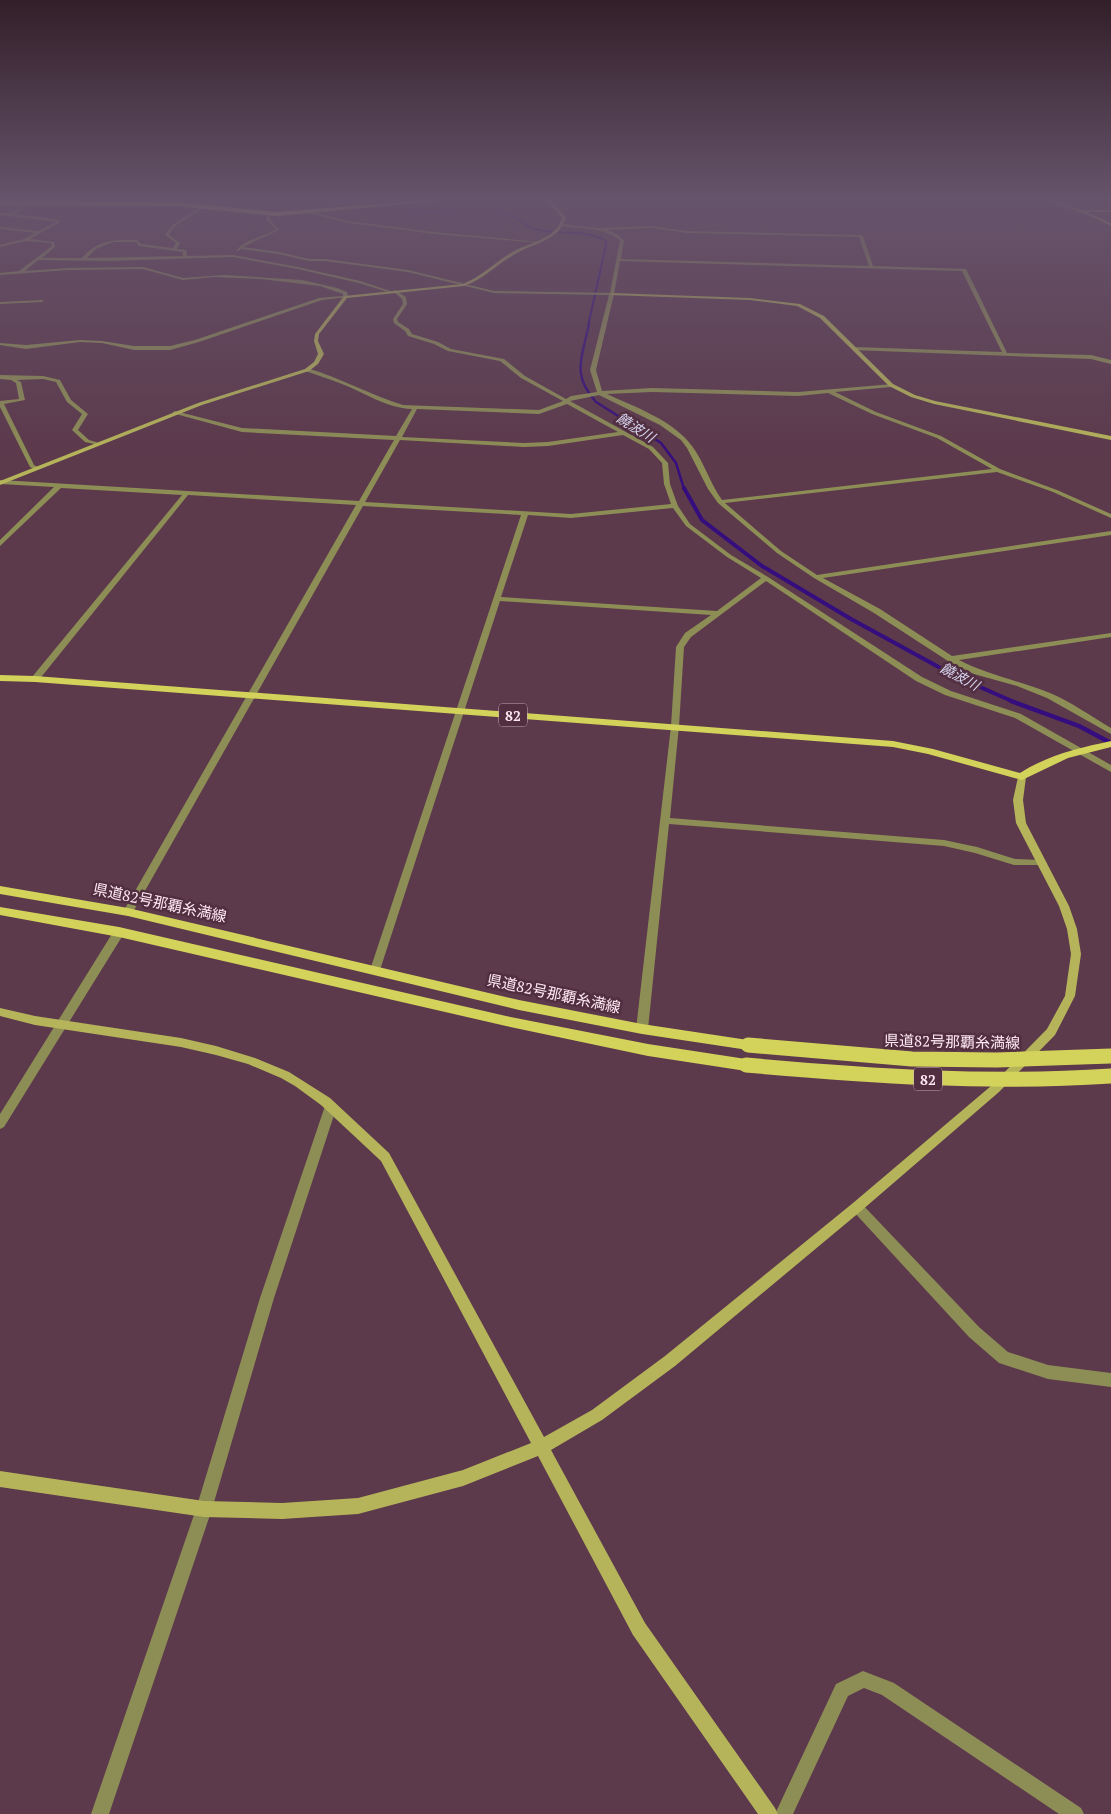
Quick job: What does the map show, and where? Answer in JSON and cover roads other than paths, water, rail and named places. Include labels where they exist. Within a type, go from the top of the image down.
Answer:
[{"type":"main road","name":"82","points":[[0,678],[675,726],[893,744],[929,751],[1022,777]]},
{"type":"main road","points":[[1022,777],[1036,767],[1057,757],[1111,744]]},
{"type":"main road","name":"県道82号那覇糸満線","points":[[0,890],[128,912],[519,1006],[642,1029],[748,1045],[881,1058],[947,1061],[1010,1061],[1111,1056]]},
{"type":"main road","name":"82","points":[[0,910],[119,932],[506,1021],[648,1050],[746,1065],[922,1079],[1018,1081],[1111,1076]]},
{"type":"street","points":[[315,285],[339,289],[346,293],[346,297]]},
{"type":"street","points":[[369,285],[393,292],[404,298],[405,304],[395,319],[396,323],[407,330],[410,336],[457,352],[502,360],[523,377],[568,400],[651,448],[665,463],[667,484],[675,506],[688,525],[729,556],[766,578],[919,679],[948,693],[1018,716],[1111,769]]},
{"type":"street","points":[[0,344],[26,347],[80,341],[102,342],[134,348],[170,348],[197,341],[321,299],[464,285],[500,292],[750,299],[785,302],[811,310],[822,317],[891,385],[913,396],[934,402],[1111,438]]},
{"type":"street","points":[[598,394],[593,370],[611,285]]},
{"type":"street","points":[[971,285],[1006,353]]},
{"type":"street","points":[[1,482],[175,413],[240,390],[307,370],[316,363],[321,354],[316,341],[317,334],[346,297]]},
{"type":"street","points":[[0,303],[42,301]]},
{"type":"street","points":[[854,349],[1092,357],[1111,362]]},
{"type":"street","points":[[307,370],[346,383],[393,404],[415,408],[539,412],[561,405],[568,400],[598,394],[652,390],[798,394],[891,385]]},
{"type":"street","points":[[0,377],[14,380],[44,376],[58,381],[69,401],[85,414],[76,430],[88,441],[96,444]]},
{"type":"street","points":[[14,380],[18,382],[22,400],[1,403],[32,466],[36,468]]},
{"type":"street","points":[[830,392],[874,413],[945,440],[998,470],[1055,491],[1111,516]]},
{"type":"street","points":[[598,394],[667,427],[689,445],[712,492],[720,502],[779,552],[816,577],[877,611],[950,659],[977,672],[1020,684],[1050,696],[1111,731]]},
{"type":"street","points":[[128,912],[415,408]]},
{"type":"street","points":[[175,413],[242,430],[535,445],[624,433]]},
{"type":"street","points":[[720,502],[998,470]]},
{"type":"street","points":[[1,482],[571,516],[675,506]]},
{"type":"street","points":[[0,544],[58,486]]},
{"type":"street","points":[[35,679],[186,494]]},
{"type":"street","points":[[375,970],[525,514]]},
{"type":"street","points":[[816,577],[1111,533]]},
{"type":"street","points":[[642,1029],[675,726],[680,647],[688,635],[766,578]]},
{"type":"street","points":[[498,599],[718,613]]},
{"type":"street","points":[[950,659],[1111,635]]},
{"type":"street","points":[[0,1479],[204,1508],[282,1511],[358,1506],[463,1478],[541,1447],[597,1415],[670,1361],[857,1207],[995,1089],[1051,1032],[1070,996],[1076,954],[1072,929],[1064,906],[1021,823],[1018,800],[1022,777]]},
{"type":"street","points":[[665,821],[944,843],[977,850],[1014,862],[1042,864]]},
{"type":"street","points":[[0,1124],[119,932]]},
{"type":"street","points":[[0,1012],[62,1026],[203,1047],[246,1059],[286,1076],[331,1106],[384,1157],[639,1629],[769,1814]]},
{"type":"street","points":[[100,1814],[204,1508],[267,1298],[331,1106]]},
{"type":"street","points":[[857,1207],[974,1332],[1004,1358],[1048,1372],[1111,1380]]},
{"type":"street","points":[[784,1814],[842,1690],[863,1679],[888,1689],[1076,1814]]},
{"type":"waterway","name":"饒波川","points":[[588,326],[597,285]]},
{"type":"waterway","name":"饒波川","points":[[589,324],[581,365],[583,383],[588,392],[596,402],[661,443],[676,463],[684,489]]},
{"type":"waterway","name":"饒波川","points":[[684,488],[702,520],[762,566],[851,619],[955,676],[1014,702]]},
{"type":"waterway","name":"饒波川","points":[[1011,701],[1079,726],[1111,743]]}]
